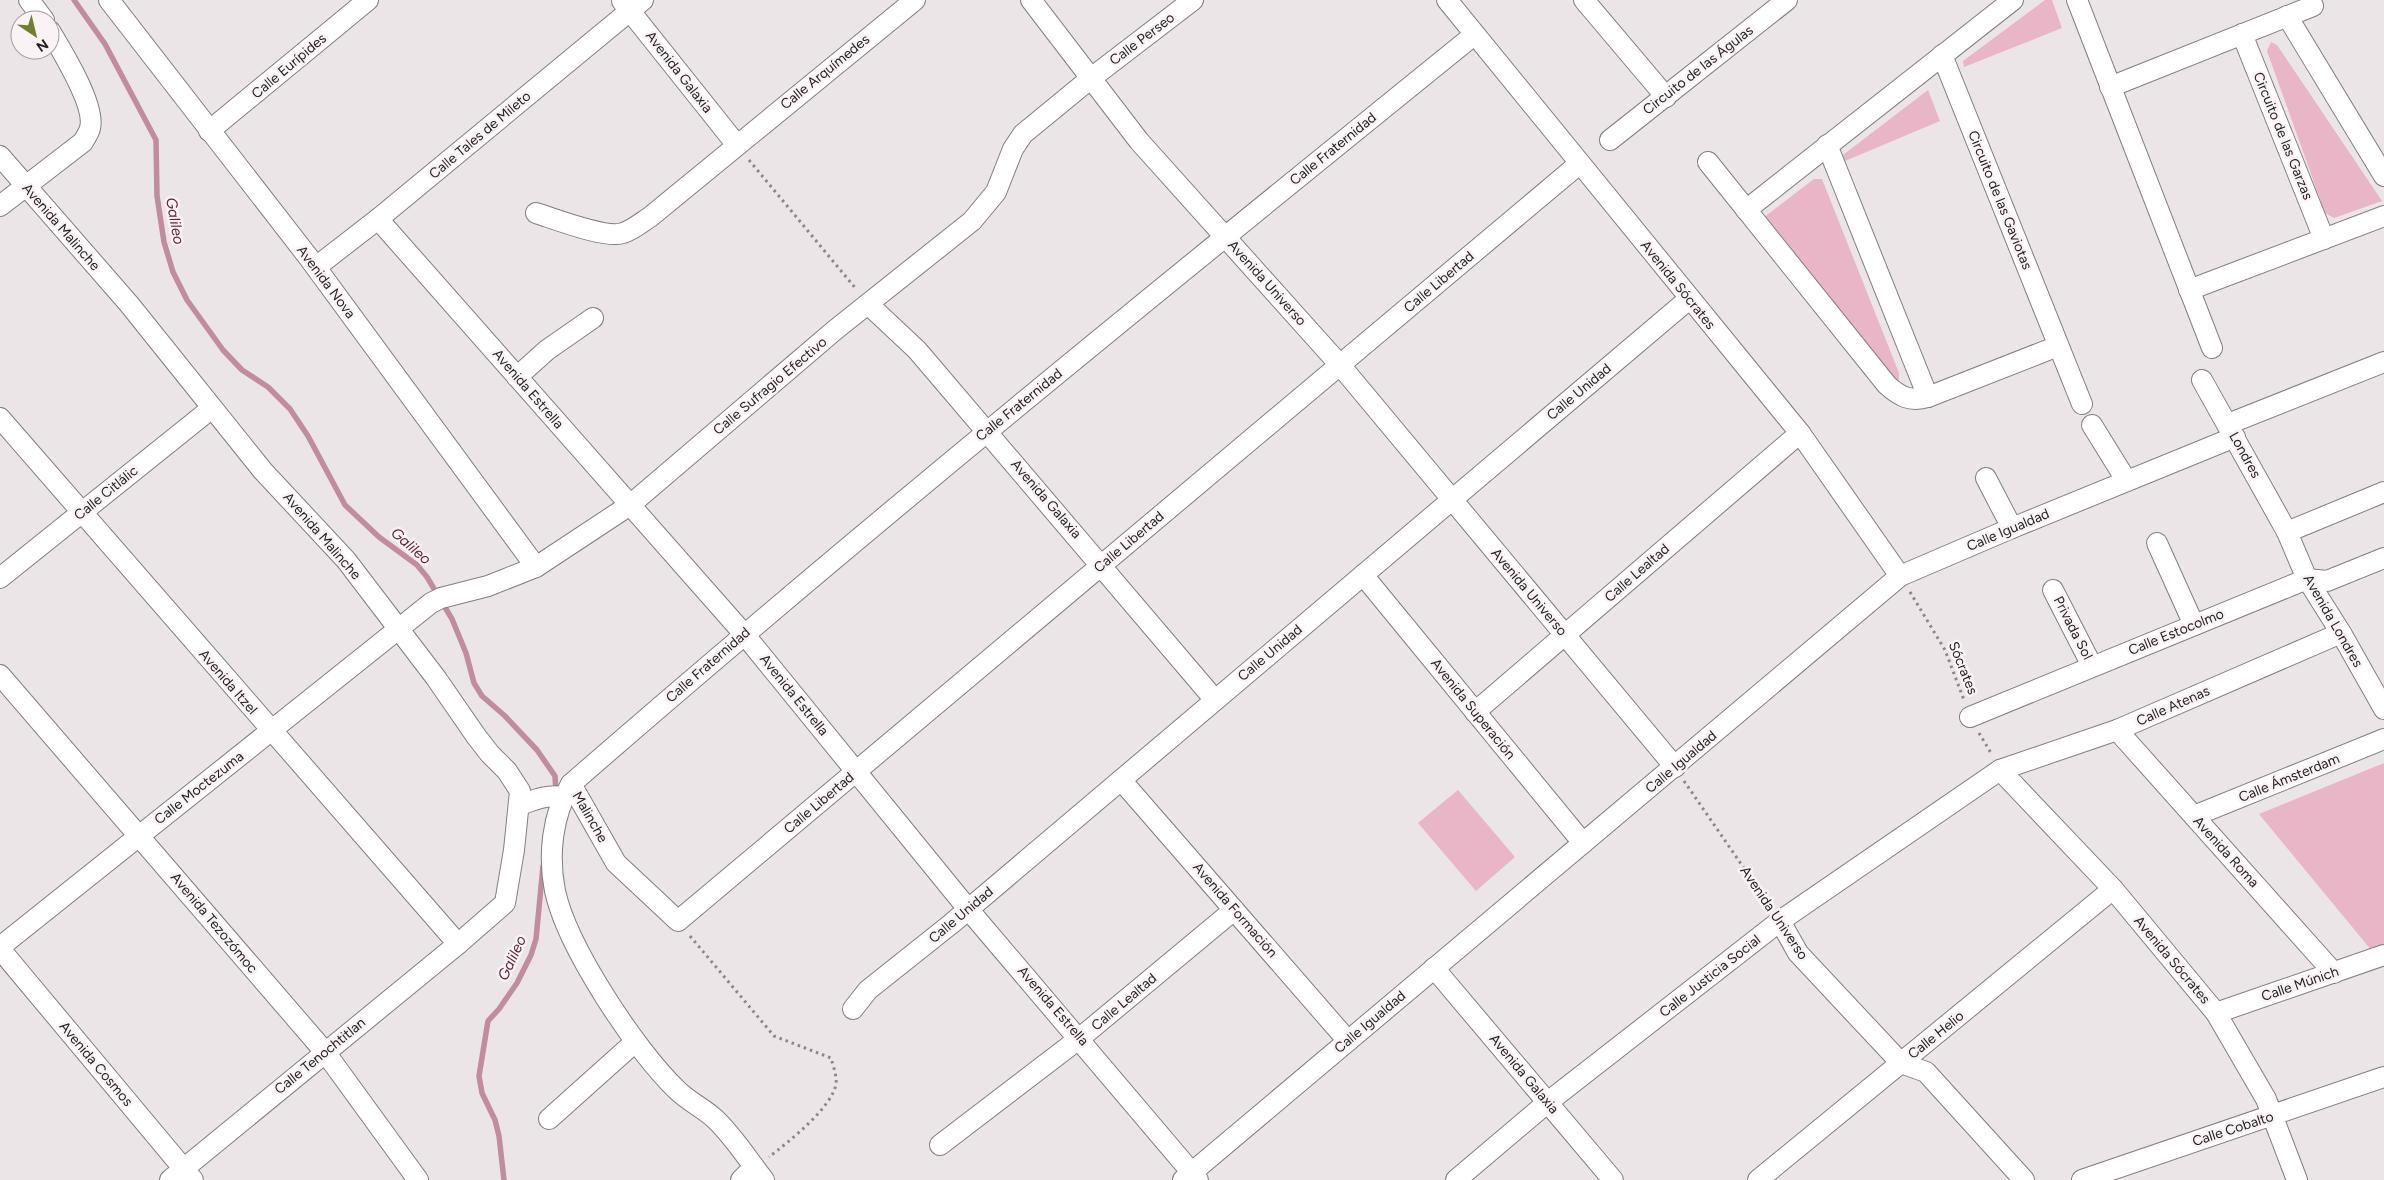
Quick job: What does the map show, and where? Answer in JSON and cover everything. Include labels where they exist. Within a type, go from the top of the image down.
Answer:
[{"type":"street","name":"Avenida Nova","points":[[109,0],[316,267],[536,567]]},
{"type":"street","name":"Calle Eurípides","points":[[210,131],[368,0]]},
{"type":"street","name":"Calle Arquímedes","points":[[536,213],[613,235],[624,233],[650,217],[736,144],[915,0]]},
{"type":"street","name":"Avenida Universo","points":[[1031,0],[1139,141],[1340,365],[1675,767]]},
{"type":"street","name":"Calle Perseo","points":[[1090,79],[1193,0]]},
{"type":"street","name":"Avenida Sócrates","points":[[1447,0],[1800,433],[1900,576]]},
{"type":"street","points":[[1584,0],[1666,97]]},
{"type":"street","points":[[1746,210],[2013,0]]},
{"type":"street","points":[[2077,0],[2212,348]]},
{"type":"street","name":"Circuito de las Águlas","points":[[1610,140],[1666,97],[1781,2]]},
{"type":"street","name":"Avenida Galaxia","points":[[632,4],[736,144]]},
{"type":"street","name":"Calle Tales de Mileto","points":[[316,267],[378,219],[632,4]]},
{"type":"street","points":[[2110,87],[2313,6]]},
{"type":"street","points":[[2288,16],[2384,176]]},
{"type":"street","name":"Circuito de las Garzas","points":[[2242,34],[2324,239]]},
{"type":"street","name":"Calle Fraternidad","points":[[567,791],[744,634],[987,431],[1474,35]]},
{"type":"street","points":[[0,206],[83,142],[90,128],[91,114],[74,74],[60,49]]},
{"type":"street","name":"Circuito de las Gaviotas","points":[[1942,55],[2082,404]]},
{"type":"street","name":"Calle Sufragio Efectivo","points":[[399,629],[430,603],[441,598],[488,586],[536,567],[630,505],[835,330],[869,305],[980,213],[996,192],[1013,149],[1023,134],[1090,79]]},
{"type":"street","points":[[1827,145],[1928,397]]},
{"type":"street","name":"Avenida Malinche","points":[[0,156],[128,304],[263,471],[346,560],[399,629],[476,736],[516,784],[520,791],[520,805],[505,903],[458,944]]},
{"type":"street","points":[[1708,162],[1887,385],[1904,398],[1920,399],[1928,397],[2058,346]]},
{"type":"street","name":"Calle Libertad","points":[[678,921],[1580,164]]},
{"type":"street","points":[[2189,290],[2384,216]]},
{"type":"street","name":"Avenida Estrella","points":[[378,219],[744,634],[968,909],[1080,1038],[1191,1177]]},
{"type":"street","name":"Calle Unidad","points":[[853,1009],[868,990],[968,909],[1689,299]]},
{"type":"street","name":"Avenida Galaxia","points":[[869,305],[917,350],[1215,700]]},
{"type":"street","points":[[517,377],[547,350],[594,318]]},
{"type":"street","name":"Calle Igualdad","points":[[1191,1177],[1434,968],[1900,576],[2126,480],[2231,430],[2384,362]]},
{"type":"street","name":"Londres","points":[[2202,380],[2286,532]]},
{"type":"street","name":"Calle Citlálic","points":[[0,578],[212,408]]},
{"type":"street","name":"Avenida Itzel","points":[[0,418],[458,944]]},
{"type":"street","points":[[2092,426],[2126,480]]},
{"type":"street","name":"Calle Lealtad","points":[[1475,712],[1800,433]]},
{"type":"street","points":[[1986,478],[2012,528]]},
{"type":"street","points":[[2286,532],[2384,492]]},
{"type":"street","name":"Avenida Londres","points":[[2286,532],[2307,580],[2341,633],[2384,709]]},
{"type":"street","points":[[2157,543],[2194,625]]},
{"type":"street","name":"Calle Estocolmo","points":[[1970,717],[2307,580],[2327,581],[2384,558]]},
{"type":"street","name":"Avenida Superación","points":[[1363,575],[1583,843]]},
{"type":"street","name":"Privada Sol","points":[[2053,590],[2092,666]]},
{"type":"street","name":"Calle Moctezuma","points":[[0,948],[399,629]]},
{"type":"street","name":"Calle Atenas","points":[[2000,770],[2117,730],[2341,633]]},
{"type":"street","name":"Avenida Tezozómoc","points":[[0,675],[140,835],[325,1052],[418,1180]]},
{"type":"street","name":"Avenida Roma","points":[[2117,730],[2334,973]]},
{"type":"street","name":"Calle Ámsterdam","points":[[2194,816],[2384,739]]},
{"type":"street","name":"Avenida Sócrates","points":[[2000,770],[2113,889],[2216,1013],[2274,1115],[2297,1180]]},
{"type":"street","name":"Calle Justicia Social","points":[[1456,1180],[1548,1102],[1780,921],[2000,770]]},
{"type":"street","name":"Avenida Formación","points":[[1121,780],[1348,1041]]},
{"type":"street","points":[[520,805],[567,791]]},
{"type":"street","name":"Malinche","points":[[567,791],[616,863],[678,921]]},
{"type":"street","name":"Malinche","points":[[567,791],[554,829],[552,857],[555,891],[585,963],[635,1042],[677,1090],[715,1118],[753,1176]]},
{"type":"street","name":"Calle Helio","points":[[1758,1180],[2113,889]]},
{"type":"street","name":"Calle Lealtad","points":[[940,1146],[1080,1038],[1234,910]]},
{"type":"street","name":"Avenida Universo","points":[[1780,921],[1798,953],[1901,1063],[1926,1072],[2024,1180]]},
{"type":"street","name":"Calle Tenochtitlan","points":[[182,1176],[325,1052],[458,944]]},
{"type":"street","name":"Avenida Cosmos","points":[[0,948],[182,1176]]},
{"type":"street","name":"Calle Múnich","points":[[2216,1013],[2384,954]]},
{"type":"street","name":"Avenida Galaxia","points":[[1434,968],[1613,1180]]},
{"type":"street","points":[[549,1119],[635,1042]]},
{"type":"street","name":"Calle Cobalto","points":[[2082,1180],[2128,1172],[2274,1115],[2384,1077]]},
{"type":"path","points":[[736,144],[869,305]]},
{"type":"path","name":"Sócrates","points":[[1900,576],[1945,650],[1970,717],[2000,770]]},
{"type":"path","name":"Avenida Universo","points":[[1675,767],[1780,921]]},
{"type":"path","points":[[678,921],[707,959],[774,1036],[831,1058],[836,1085],[826,1103],[796,1137],[753,1176]]},
{"type":"shaded area","points":[[2045,0],[2052,0],[2062,28],[1964,67],[1963,61]]},
{"type":"shaded area","points":[[2271,42],[2277,45],[2382,201],[2334,218],[2325,213],[2267,51]]},
{"type":"shaded area","points":[[1928,90],[1940,121],[1845,161],[1843,155]]},
{"type":"shaded area","points":[[1814,179],[1822,179],[1899,373],[1899,381],[1892,379],[1763,218]]},
{"type":"shaded area","points":[[2384,763],[2384,946],[2372,951],[2259,814]]},
{"type":"shaded area","points":[[1458,790],[1515,857],[1476,891],[1418,823]]},
{"type":"waterway","name":"Galileo","points":[[74,0],[105,44],[156,140],[157,196],[164,242],[173,272],[187,300],[223,350],[242,370],[268,387],[290,409],[308,436],[345,505],[379,537],[417,565],[427,577],[452,619],[466,653],[474,683],[482,696],[505,716],[537,750],[555,776],[556,793]]},
{"type":"waterway","name":"Galileo","points":[[504,1180],[499,1136],[495,1120],[482,1093],[479,1076],[488,1021],[517,983],[531,955],[536,939],[543,866]]}]
